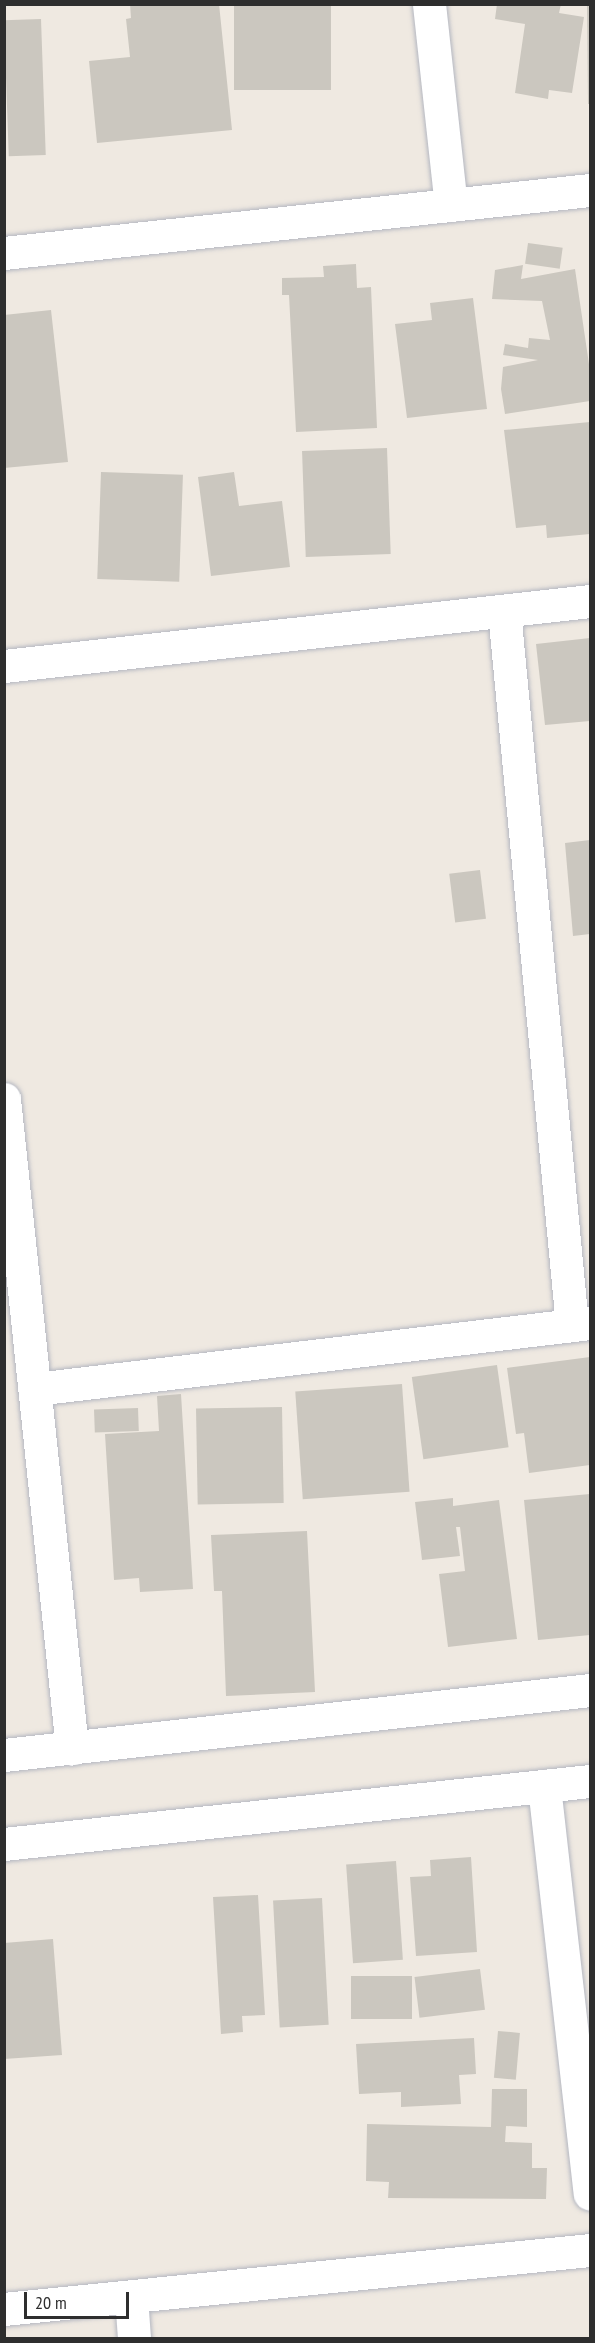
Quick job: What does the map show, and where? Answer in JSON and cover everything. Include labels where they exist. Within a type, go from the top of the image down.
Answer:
[{"type":"street","points":[[429,4],[451,205]]},
{"type":"street","points":[[4,253],[591,190]]},
{"type":"street","points":[[4,666],[591,602]]},
{"type":"street","points":[[34,1389],[581,1324],[504,611]]},
{"type":"street","points":[[4,1099],[72,1748]]},
{"type":"street","points":[[4,1755],[591,1690]]},
{"type":"street","points":[[4,1844],[591,1781]]},
{"type":"street","points":[[544,1786],[591,2193]]},
{"type":"street","points":[[4,2309],[591,2250]]},
{"type":"street","points":[[131,2297],[134,2338]]},
{"type":"building","points":[[130,4],[219,4],[232,130],[97,143],[89,61],[130,57],[126,19],[131,18]]},
{"type":"building","points":[[234,4],[331,4],[331,90],[234,90]]},
{"type":"building","points":[[497,4],[561,4],[559,13],[584,17],[572,93],[549,90],[548,99],[515,93],[525,24],[495,19]]},
{"type":"building","points":[[587,6],[590,6],[590,104],[588,104]]},
{"type":"building","points":[[41,19],[46,155],[9,156],[4,20]]},
{"type":"building","points":[[528,243],[563,248],[560,269],[525,264]]},
{"type":"building","points":[[356,264],[357,288],[371,287],[377,428],[296,432],[289,295],[282,295],[282,278],[324,277],[323,266]]},
{"type":"building","points":[[523,265],[521,279],[575,269],[590,371],[590,401],[505,414],[501,389],[503,367],[538,360],[503,355],[505,344],[528,348],[529,338],[550,340],[542,301],[492,299],[495,270]]},
{"type":"building","points":[[473,298],[487,409],[407,418],[395,324],[432,320],[430,303]]},
{"type":"building","points":[[51,310],[68,462],[4,468],[4,315]]},
{"type":"building","points":[[590,422],[590,534],[547,538],[546,525],[516,528],[504,430]]},
{"type":"building","points":[[387,448],[391,554],[306,557],[302,451]]},
{"type":"building","points":[[101,472],[183,475],[179,582],[97,579]]},
{"type":"building","points":[[234,472],[239,506],[282,501],[290,567],[211,576],[198,477]]},
{"type":"building","points":[[590,638],[590,721],[545,725],[536,644]]},
{"type":"building","points":[[590,840],[590,934],[573,936],[565,843]]},
{"type":"building","points":[[480,870],[486,919],[455,922],[449,874]]},
{"type":"building","points":[[590,1357],[590,1465],[529,1473],[524,1433],[516,1434],[507,1368]]},
{"type":"building","points":[[497,1365],[509,1447],[423,1459],[412,1377]]},
{"type":"building","points":[[402,1384],[410,1492],[303,1499],[295,1391]]},
{"type":"building","points":[[181,1394],[193,1589],[140,1592],[139,1578],[114,1580],[105,1434],[159,1431],[157,1396]]},
{"type":"building","points":[[282,1407],[284,1503],[198,1504],[196,1409]]},
{"type":"building","points":[[138,1408],[139,1431],[95,1433],[94,1410]]},
{"type":"building","points":[[590,1494],[590,1635],[538,1640],[524,1500]]},
{"type":"building","points":[[453,1498],[453,1506],[499,1500],[517,1639],[448,1647],[439,1574],[465,1571],[460,1527],[456,1527],[460,1556],[422,1560],[415,1502]]},
{"type":"building","points":[[307,1531],[315,1692],[226,1696],[222,1591],[214,1591],[211,1535]]},
{"type":"building","points":[[471,1857],[477,1952],[416,1956],[410,1877],[431,1876],[430,1860]]},
{"type":"building","points":[[396,1861],[403,1960],[353,1963],[346,1864]]},
{"type":"building","points":[[258,1895],[265,2015],[242,2016],[243,2032],[221,2034],[213,1897]]},
{"type":"building","points":[[322,1898],[329,2025],[280,2027],[273,1901]]},
{"type":"building","points":[[53,1939],[62,2055],[4,2059],[4,1943]]},
{"type":"building","points":[[480,1969],[485,2010],[419,2018],[414,1977]]},
{"type":"building","points":[[351,1976],[412,1976],[412,2019],[351,2019]]},
{"type":"building","points":[[498,2031],[520,2033],[516,2080],[494,2078]]},
{"type":"building","points":[[474,2038],[476,2074],[459,2075],[461,2104],[401,2107],[401,2092],[359,2094],[356,2044]]},
{"type":"building","points":[[492,2089],[527,2089],[527,2127],[506,2126],[505,2142],[532,2143],[532,2168],[547,2168],[546,2199],[388,2198],[389,2182],[366,2181],[367,2124],[491,2127]]}]
